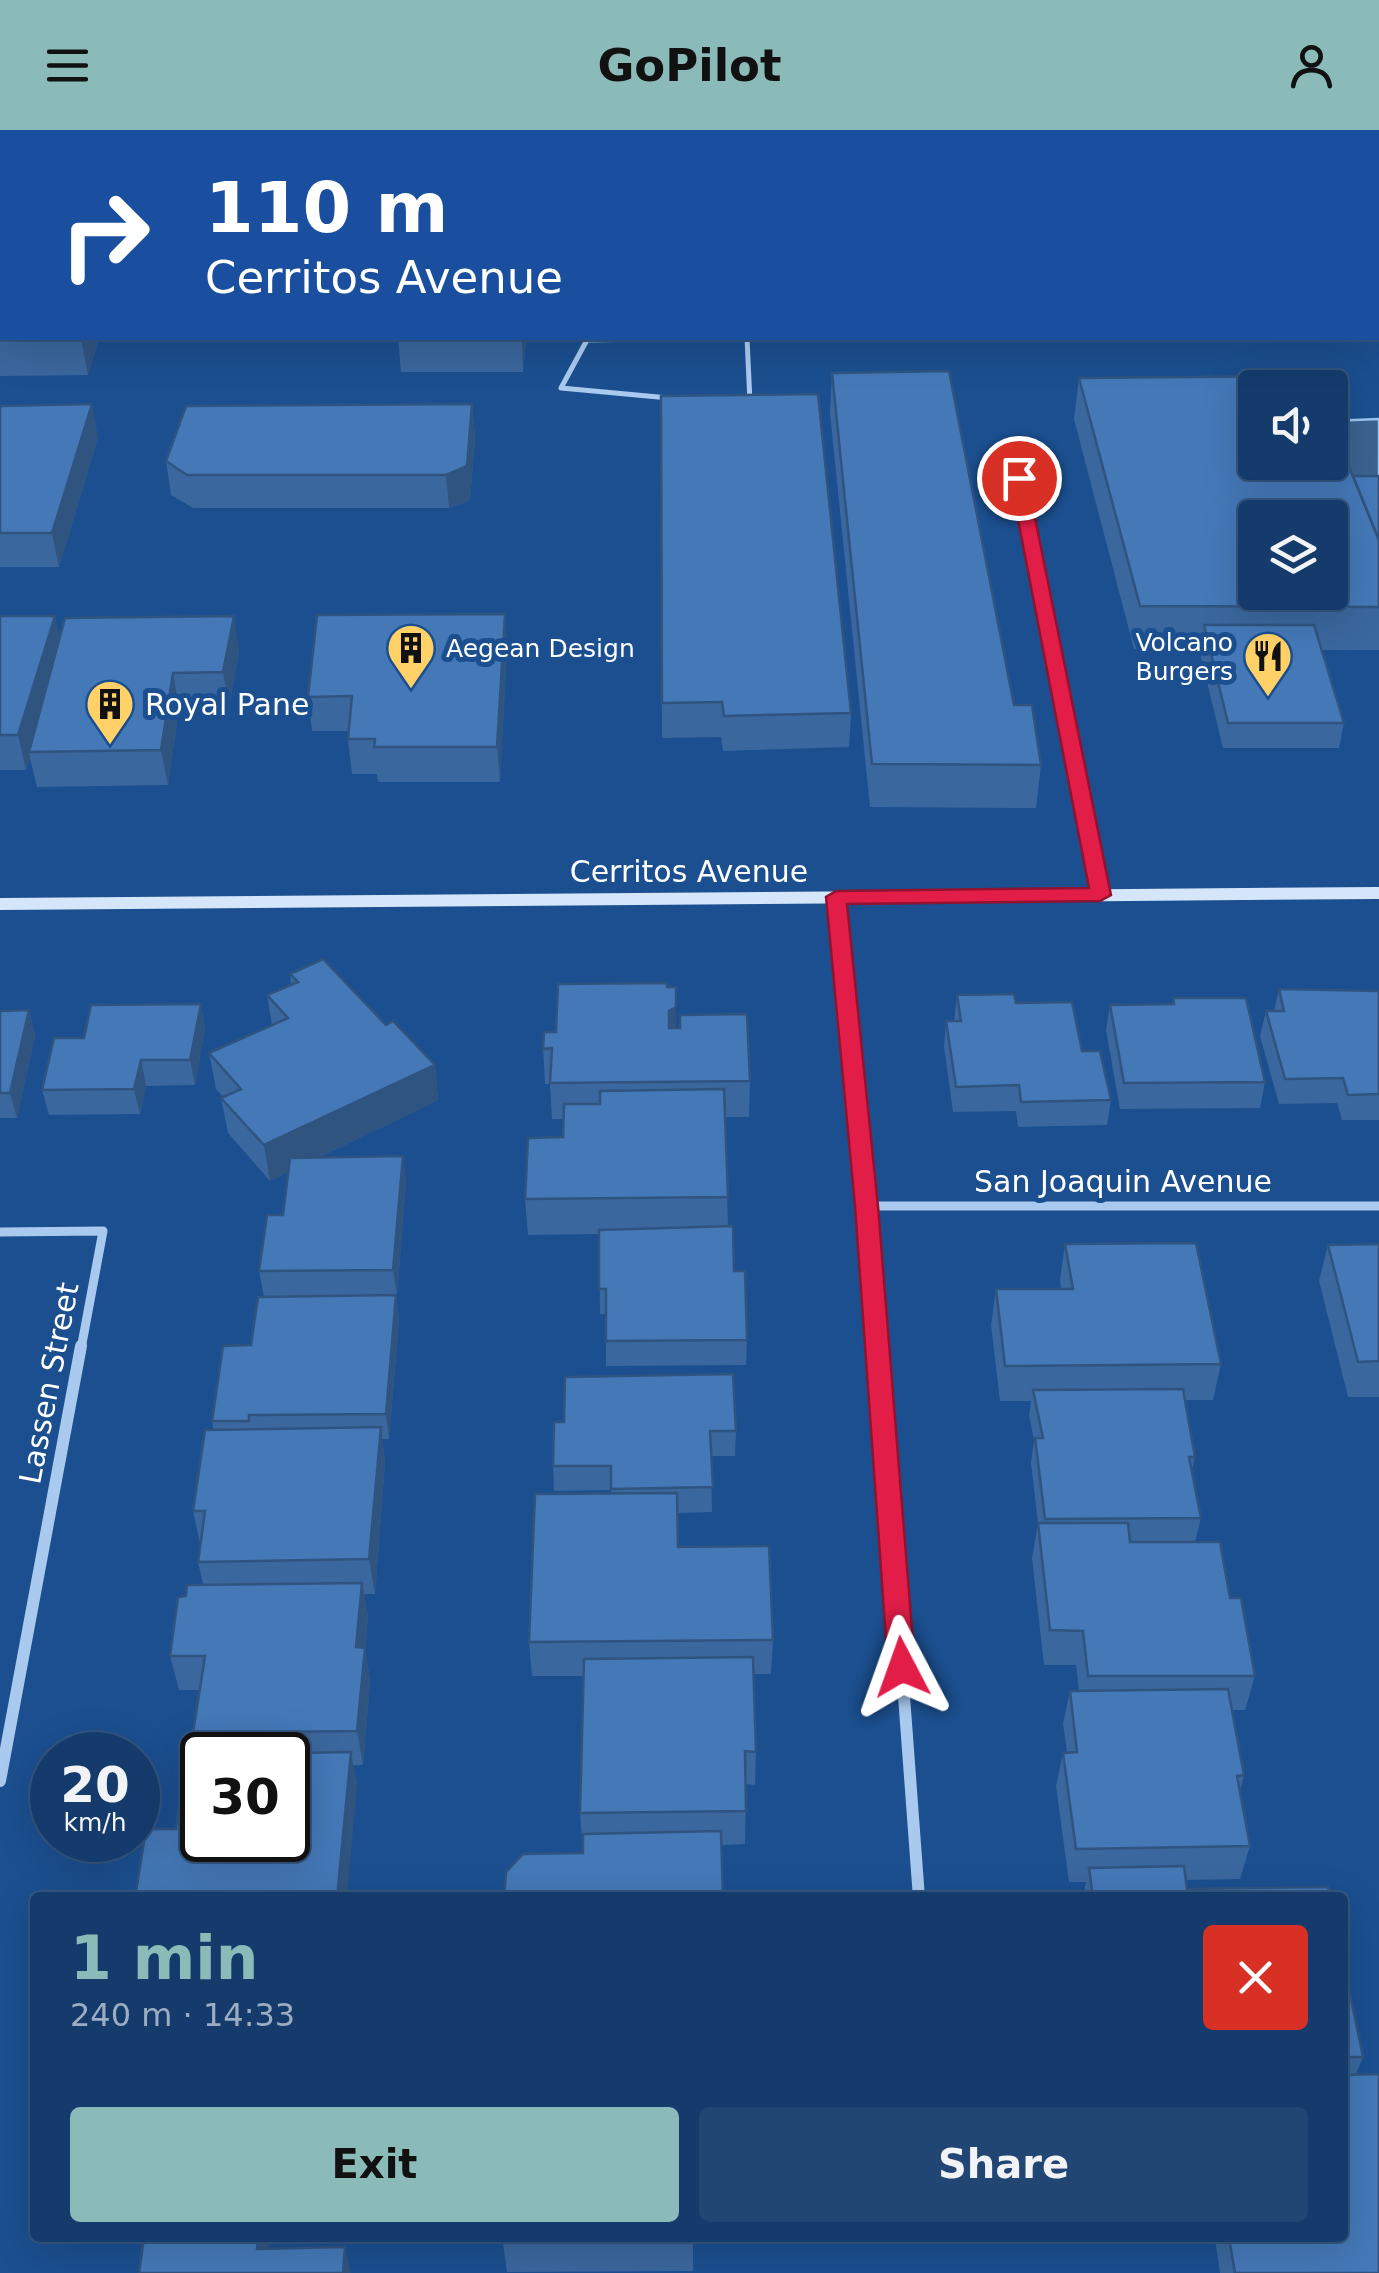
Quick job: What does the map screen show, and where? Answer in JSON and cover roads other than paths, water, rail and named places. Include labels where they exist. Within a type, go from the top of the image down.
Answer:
[{"type":"main road","name":"Cerritos Avenue","points":[[0,904],[1379,893]]},
{"type":"street","points":[[836,897],[867,1206],[919,1892]]},
{"type":"street","name":"San Joaquin Avenue","points":[[867,1206],[1379,1206]]},
{"type":"street","name":"Lassen Street","points":[[0,1232],[103,1231],[0,1781]]},
{"type":"lane","points":[[587,340],[561,388],[674,398]]},
{"type":"lane","points":[[748,340],[750,406]]},
{"type":"lane","points":[[1012,442],[1100,895]]},
{"type":"water","points":[[1379,419],[1379,499],[1353,500],[1347,480],[1348,420]]},
{"type":"place","name":"Aegean Design","points":[[411,690]]},
{"type":"place","name":"Volcano Burgers","points":[[1268,698]]},
{"type":"place","name":"Royal Pane","points":[[110,746]]}]
